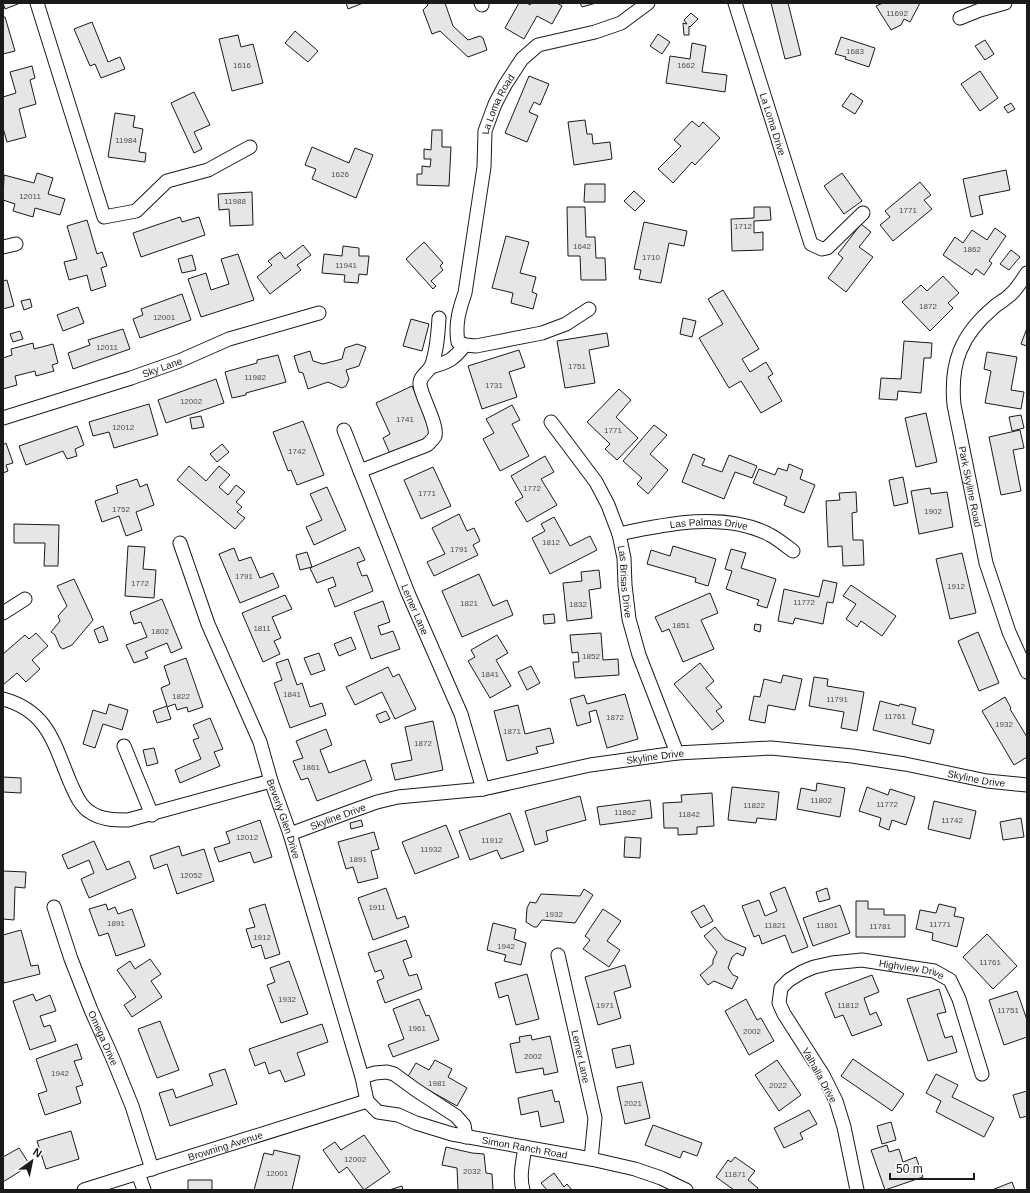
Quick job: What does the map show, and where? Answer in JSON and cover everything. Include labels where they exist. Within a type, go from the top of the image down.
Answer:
[{"type":"street","points":[[37,3],[104,217],[136,211],[167,182],[208,170],[250,147]]},
{"type":"street","name":"La Loma Road","points":[[465,345],[458,342],[456,331],[459,310],[465,293],[484,167],[485,131],[494,104],[505,84],[522,59],[538,45],[595,32],[621,23],[648,3]]},
{"type":"street","name":"La Loma Drive","points":[[735,3],[811,244],[822,249],[827,248],[863,213]]},
{"type":"street","points":[[960,18],[980,10],[1005,3]]},
{"type":"street","points":[[3,248],[16,244]]},
{"type":"street","name":"Park Skyline Road","points":[[1027,273],[1010,295],[993,308],[974,326],[961,346],[953,372],[952,388],[986,563],[1010,632],[1027,672]]},
{"type":"street","points":[[431,367],[448,362],[465,345],[476,346],[542,333],[566,324],[590,308]]},
{"type":"street","name":"Sky Lane","points":[[3,418],[131,378],[179,361],[229,339],[319,313]]},
{"type":"street","points":[[360,471],[427,445],[433,441],[435,431],[421,391],[420,383],[422,376],[431,367],[435,354],[439,318]]},
{"type":"street","name":"Las Brisas Drive","points":[[551,422],[596,482],[608,505],[619,534],[624,558],[625,585],[629,619],[639,655],[677,753]]},
{"type":"street","name":"Lerner Lane","points":[[344,430],[408,593],[461,714],[483,789]]},
{"type":"street","name":"Las Palmas Drive","points":[[619,534],[656,526],[684,523],[711,522],[742,525],[771,535],[793,551]]},
{"type":"street","name":"Beverly Glen Drive","points":[[180,543],[208,624],[260,742],[271,781],[290,834],[362,1077],[367,1101]]},
{"type":"street","points":[[3,613],[25,599]]},
{"type":"street","points":[[3,699],[24,707],[35,715],[54,741],[74,792],[90,813],[102,818],[128,820],[152,815],[271,781]]},
{"type":"street","points":[[124,746],[152,815]]},
{"type":"street","name":"Skyline Drive","points":[[290,834],[363,807],[398,797],[483,789],[590,765],[677,753],[771,748],[852,756],[905,764],[986,782],[1027,785]]},
{"type":"street","name":"Omega Drive","points":[[54,907],[71,959],[132,1106],[152,1169]]},
{"type":"street","name":"Lerner Lane","points":[[558,955],[595,1118],[591,1159]]},
{"type":"street","name":"Highview Drive","points":[[781,988],[789,980],[802,972],[826,964],[846,961],[862,960],[934,971],[950,980],[959,999],[982,1074]]},
{"type":"street","name":"Valhalla Drive","points":[[781,988],[779,1003],[784,1014],[823,1076],[836,1101],[844,1128],[857,1190]]},
{"type":"street","points":[[362,1077],[375,1073],[387,1072],[394,1074],[456,1116],[464,1125],[466,1137]]},
{"type":"street","name":"Browning Avenue","points":[[84,1190],[367,1101]]},
{"type":"street","name":"Simon Ranch Road","points":[[367,1101],[378,1112],[398,1115],[416,1123],[452,1134],[591,1159],[635,1169],[661,1178],[686,1190]]},
{"type":"street","points":[[523,1190],[521,1184],[521,1172],[526,1147]]},
{"type":"street","points":[[138,1173],[144,1190]]},
{"type":"building","points":[[3,3],[17,3],[18,4],[5,9]]},
{"type":"building","points":[[346,3],[363,3],[348,9]]},
{"type":"building","points":[[427,3],[445,3],[453,26],[468,40],[480,36],[483,38],[487,50],[468,57],[440,31],[432,34],[423,10],[428,5]]},
{"type":"building","points":[[519,3],[527,3],[530,5],[531,3],[557,3],[562,6],[552,24],[537,16],[524,39],[505,28]]},
{"type":"building","points":[[580,3],[596,3],[582,7]]},
{"type":"building","points":[[771,3],[788,3],[801,55],[785,59]]},
{"type":"building","points":[[883,3],[920,3],[910,22],[904,19],[901,25],[891,30],[876,6]]},
{"type":"building","points":[[691,13],[698,19],[690,27],[689,26],[689,35],[684,35],[683,23],[687,24],[684,20]]},
{"type":"building","points":[[3,17],[5,17],[15,51],[3,54]]},
{"type":"building","points":[[92,22],[108,62],[120,57],[125,69],[101,78],[95,64],[90,66],[74,29]]},
{"type":"building","points":[[295,31],[318,51],[308,62],[285,43]]},
{"type":"building","points":[[658,34],[670,42],[662,54],[650,46]]},
{"type":"building","points":[[238,35],[241,47],[253,44],[263,83],[232,91],[219,39]]},
{"type":"building","points":[[841,37],[875,48],[869,67],[835,54]]},
{"type":"building","points":[[985,40],[994,54],[985,60],[975,46]]},
{"type":"building","points":[[692,43],[706,46],[702,72],[727,75],[725,92],[666,83],[670,56],[690,59]]},
{"type":"building","points":[[32,66],[35,78],[30,80],[36,104],[19,109],[26,137],[7,142],[3,128],[3,97],[16,93],[10,72]]},
{"type":"building","points":[[980,71],[998,98],[980,111],[961,84]]},
{"type":"building","points":[[529,76],[549,84],[540,105],[534,102],[529,112],[538,116],[527,142],[505,133]]},
{"type":"building","points":[[194,92],[210,125],[194,132],[202,149],[194,153],[171,103]]},
{"type":"building","points":[[851,93],[863,101],[855,114],[842,106]]},
{"type":"building","points":[[1011,103],[1015,109],[1008,113],[1004,107]]},
{"type":"building","points":[[115,113],[135,116],[133,127],[143,129],[139,152],[146,153],[145,162],[108,157]]},
{"type":"building","points":[[585,120],[587,134],[592,134],[593,144],[610,142],[612,159],[574,165],[568,122]]},
{"type":"building","points":[[692,121],[699,127],[703,122],[720,138],[695,165],[692,162],[673,183],[658,169],[681,146],[674,140]]},
{"type":"building","points":[[432,130],[442,130],[442,147],[451,147],[449,186],[417,185],[417,174],[422,174],[422,166],[430,167],[431,159],[424,159],[424,149],[431,150]]},
{"type":"building","points":[[312,147],[349,163],[355,148],[373,155],[356,198],[312,179],[316,169],[305,165]]},
{"type":"building","points":[[1006,170],[1010,190],[979,196],[983,214],[971,217],[963,179]]},
{"type":"building","points":[[37,173],[53,178],[48,194],[65,199],[60,215],[35,208],[33,217],[13,211],[15,204],[3,200],[4,175],[34,183]]},
{"type":"building","points":[[842,173],[862,201],[844,214],[824,186]]},
{"type":"building","points":[[920,182],[931,195],[924,200],[932,209],[893,241],[880,225],[890,217],[885,211]]},
{"type":"building","points":[[585,184],[605,184],[605,202],[584,202]]},
{"type":"building","points":[[634,191],[645,201],[635,211],[624,201]]},
{"type":"building","points":[[252,192],[253,225],[230,226],[229,209],[219,210],[218,194]]},
{"type":"building","points":[[567,207],[585,207],[586,237],[595,237],[596,258],[605,258],[606,280],[581,280],[580,256],[568,256]]},
{"type":"building","points":[[754,207],[770,207],[771,220],[754,221],[754,233],[763,232],[763,250],[732,251],[731,219],[754,218]]},
{"type":"building","points":[[180,217],[182,222],[199,217],[205,235],[141,257],[133,233]]},
{"type":"building","points":[[87,220],[97,254],[102,252],[107,266],[101,268],[106,286],[91,291],[87,275],[69,280],[64,262],[77,259],[67,226]]},
{"type":"building","points":[[644,222],[687,231],[684,246],[669,243],[661,283],[639,279],[641,270],[634,269]]},
{"type":"building","points":[[861,224],[871,232],[859,247],[873,257],[846,292],[828,278],[843,258],[838,254]]},
{"type":"building","points":[[995,228],[1006,236],[989,261],[992,263],[984,275],[976,269],[972,275],[943,255],[955,237],[963,243],[972,230],[987,240]]},
{"type":"building","points":[[506,236],[529,242],[520,273],[536,277],[532,292],[537,294],[533,309],[511,303],[513,293],[492,288]]},
{"type":"building","points":[[424,242],[443,263],[440,266],[443,270],[431,281],[436,286],[433,289],[406,259]]},
{"type":"building","points":[[303,245],[311,255],[297,265],[301,270],[270,294],[257,277],[272,265],[268,261],[280,252],[285,259]]},
{"type":"building","points":[[343,246],[359,248],[359,256],[369,256],[367,275],[359,274],[358,283],[344,282],[345,275],[322,273],[324,254],[342,256]]},
{"type":"building","points":[[1011,250],[1020,257],[1009,270],[1000,264]]},
{"type":"building","points":[[238,254],[254,300],[201,317],[188,279],[206,273],[211,290],[229,284],[221,259]]},
{"type":"building","points":[[192,255],[196,270],[182,273],[178,259]]},
{"type":"building","points":[[943,276],[959,293],[948,303],[953,308],[930,331],[902,302],[921,285],[927,291]]},
{"type":"building","points":[[7,280],[14,306],[3,309],[3,281]]},
{"type":"building","points":[[723,290],[759,349],[742,359],[750,372],[766,362],[773,374],[768,377],[782,401],[761,413],[741,381],[729,388],[699,338],[723,324],[708,299]]},
{"type":"building","points":[[182,294],[191,320],[140,338],[133,319],[143,315],[141,309]]},
{"type":"building","points":[[30,299],[32,307],[24,310],[21,301]]},
{"type":"building","points":[[78,307],[84,323],[63,331],[57,315]]},
{"type":"building","points":[[683,318],[696,321],[692,337],[680,334]]},
{"type":"building","points":[[411,319],[429,324],[422,351],[403,346]]},
{"type":"building","points":[[1027,328],[1027,346],[1021,344]]},
{"type":"building","points":[[123,329],[130,349],[73,369],[68,353],[90,345],[88,340]]},
{"type":"building","points":[[20,331],[23,339],[13,342],[10,334]]},
{"type":"building","points":[[607,333],[609,346],[589,350],[595,383],[565,388],[557,341]]},
{"type":"building","points":[[904,341],[932,343],[931,358],[924,358],[921,393],[898,391],[897,400],[879,399],[881,378],[901,379]]},
{"type":"building","points":[[33,343],[34,349],[53,344],[58,363],[52,365],[54,371],[36,376],[35,371],[15,376],[17,385],[3,389],[3,358],[12,355],[11,349]]},
{"type":"building","points":[[357,344],[366,347],[359,366],[346,370],[349,379],[346,386],[342,388],[328,382],[308,389],[303,373],[299,372],[294,356],[310,351],[313,361],[323,364],[342,359],[345,348]]},
{"type":"building","points":[[519,350],[525,367],[509,372],[517,397],[482,409],[468,366]]},
{"type":"building","points":[[987,352],[1017,357],[1011,390],[1024,392],[1021,409],[985,403],[991,371],[984,369]]},
{"type":"building","points":[[278,355],[286,382],[232,398],[225,372],[257,363],[257,360]]},
{"type":"building","points":[[216,379],[224,403],[166,423],[158,400]]},
{"type":"building","points":[[412,386],[434,436],[391,456],[383,438],[390,434],[376,403]]},
{"type":"building","points":[[619,389],[631,400],[616,417],[638,438],[617,460],[605,449],[610,444],[587,422]]},
{"type":"building","points":[[149,404],[158,435],[114,448],[109,432],[93,436],[89,422]]},
{"type":"building","points":[[512,405],[520,420],[512,424],[529,456],[500,471],[483,439],[494,433],[486,419]]},
{"type":"building","points":[[926,413],[937,462],[916,467],[905,418]]},
{"type":"building","points":[[1021,415],[1024,428],[1012,431],[1009,417]]},
{"type":"building","points":[[201,416],[204,427],[192,429],[190,418]]},
{"type":"building","points":[[303,421],[324,475],[297,485],[291,470],[288,471],[273,432]]},
{"type":"building","points":[[654,425],[667,435],[650,454],[668,470],[648,494],[637,484],[642,478],[623,461]]},
{"type":"building","points":[[77,426],[84,445],[75,449],[77,456],[67,459],[63,451],[26,465],[19,446]]},
{"type":"building","points":[[1020,430],[1024,448],[1013,450],[1021,491],[1001,495],[989,437]]},
{"type":"building","points":[[6,443],[13,463],[6,465],[8,471],[3,473],[3,445]]},
{"type":"building","points":[[222,444],[229,452],[217,462],[210,454]]},
{"type":"building","points":[[693,454],[705,459],[702,465],[722,472],[729,455],[757,466],[752,478],[735,472],[724,499],[682,482]]},
{"type":"building","points":[[545,456],[554,472],[541,479],[557,505],[527,522],[515,502],[523,497],[511,476]]},
{"type":"building","points":[[789,464],[803,470],[800,479],[815,485],[804,513],[784,505],[787,497],[753,483],[759,469],[775,475],[778,468],[787,471]]},
{"type":"building","points":[[189,466],[206,481],[219,466],[230,475],[219,487],[228,495],[236,485],[245,492],[236,502],[242,507],[237,512],[245,518],[235,529],[177,480]]},
{"type":"building","points":[[433,467],[451,506],[421,519],[404,480]]},
{"type":"building","points":[[903,477],[908,503],[894,506],[889,480]]},
{"type":"building","points":[[137,479],[140,487],[147,484],[154,505],[136,512],[142,530],[126,536],[119,516],[102,522],[95,501],[118,493],[116,486]]},
{"type":"building","points":[[327,487],[346,530],[314,545],[306,527],[322,520],[310,494]]},
{"type":"building","points":[[930,488],[931,494],[947,492],[953,527],[919,534],[911,491]]},
{"type":"building","points":[[856,492],[857,512],[852,513],[853,540],[863,540],[864,565],[843,566],[842,546],[828,547],[826,501],[840,500],[839,493]]},
{"type":"building","points":[[459,514],[467,531],[474,528],[480,541],[473,545],[478,555],[434,576],[427,562],[445,554],[432,528]]},
{"type":"building","points":[[554,517],[570,546],[590,536],[597,550],[550,574],[532,538],[545,531],[541,524]]},
{"type":"building","points":[[14,524],[59,525],[58,566],[44,566],[45,543],[14,543]]},
{"type":"building","points":[[128,546],[145,547],[143,569],[156,570],[154,598],[125,596]]},
{"type":"building","points":[[673,546],[716,559],[708,586],[695,582],[696,578],[647,564],[651,550],[670,556]]},
{"type":"building","points":[[359,547],[365,560],[357,563],[362,576],[367,575],[373,591],[335,607],[328,589],[336,586],[333,577],[317,583],[310,568]]},
{"type":"building","points":[[234,548],[239,561],[251,557],[260,578],[273,573],[279,587],[240,603],[219,554]]},
{"type":"building","points":[[731,549],[746,553],[741,568],[776,579],[767,608],[757,605],[759,600],[726,589],[732,571],[725,569]]},
{"type":"building","points":[[307,552],[312,567],[300,570],[296,555]]},
{"type":"building","points":[[962,553],[976,613],[950,619],[936,559]]},
{"type":"building","points":[[599,570],[601,588],[589,590],[592,618],[567,621],[563,583],[582,581],[581,572]]},
{"type":"building","points":[[479,574],[493,606],[507,600],[513,615],[462,637],[442,591]]},
{"type":"building","points":[[74,579],[93,620],[72,645],[63,649],[60,647],[55,635],[51,632],[60,621],[58,616],[67,606],[57,586]]},
{"type":"building","points":[[823,580],[837,583],[833,603],[827,602],[823,624],[795,618],[793,624],[778,621],[784,589],[819,597]]},
{"type":"building","points":[[851,585],[896,616],[882,636],[861,621],[857,627],[846,619],[856,604],[843,596]]},
{"type":"building","points":[[710,593],[718,613],[701,620],[714,649],[683,662],[669,629],[662,632],[655,617]]},
{"type":"building","points":[[285,595],[292,609],[272,617],[281,638],[274,641],[280,654],[263,662],[242,613]]},
{"type":"building","points":[[162,599],[182,648],[171,653],[167,643],[145,652],[148,658],[134,663],[126,645],[147,637],[141,622],[134,624],[130,612]]},
{"type":"building","points":[[383,601],[390,622],[378,626],[381,635],[393,631],[400,649],[371,659],[354,612]]},
{"type":"building","points":[[554,614],[555,623],[544,624],[543,615]]},
{"type":"building","points":[[755,624],[761,625],[760,632],[754,630]]},
{"type":"building","points":[[103,626],[108,640],[99,643],[94,630]]},
{"type":"building","points":[[978,632],[999,683],[979,691],[958,641]]},
{"type":"building","points":[[36,633],[48,646],[32,660],[40,669],[26,682],[17,673],[3,685],[3,654],[25,635],[29,639]]},
{"type":"building","points":[[601,633],[603,660],[618,659],[619,675],[575,678],[573,662],[579,662],[578,652],[572,653],[570,635]]},
{"type":"building","points":[[497,635],[508,653],[496,660],[511,686],[490,698],[468,661],[475,657],[471,650]]},
{"type":"building","points":[[351,637],[356,649],[339,656],[334,644]]},
{"type":"building","points":[[319,653],[325,670],[311,675],[304,658]]},
{"type":"building","points":[[186,658],[203,707],[188,712],[187,707],[177,710],[175,704],[167,707],[171,719],[157,723],[153,711],[167,706],[161,688],[170,684],[164,666]]},
{"type":"building","points":[[288,659],[297,685],[302,683],[310,707],[322,703],[326,715],[290,728],[274,683],[282,680],[276,663]]},
{"type":"building","points":[[700,663],[714,681],[706,688],[722,707],[716,711],[724,721],[712,730],[674,684]]},
{"type":"building","points":[[531,666],[540,683],[527,690],[518,672]]},
{"type":"building","points":[[388,667],[393,677],[399,674],[416,709],[395,719],[382,692],[355,705],[346,687]]},
{"type":"building","points":[[783,675],[802,679],[795,710],[768,705],[765,723],[749,720],[754,696],[760,697],[764,679],[781,683]]},
{"type":"building","points":[[814,677],[828,679],[827,686],[864,692],[857,731],[841,728],[844,712],[809,706]]},
{"type":"building","points":[[625,694],[638,739],[607,748],[596,710],[589,712],[591,722],[577,726],[570,699],[584,695],[587,704]]},
{"type":"building","points":[[1005,697],[1011,708],[1010,709],[1027,737],[1027,757],[1014,765],[982,711]]},
{"type":"building","points":[[880,701],[899,706],[900,704],[916,708],[912,724],[934,730],[930,744],[873,730]]},
{"type":"building","points":[[109,704],[128,710],[122,730],[103,724],[95,748],[83,744],[93,710],[106,714]]},
{"type":"building","points":[[518,705],[525,734],[550,728],[554,743],[536,747],[538,753],[507,761],[494,711]]},
{"type":"building","points":[[386,711],[390,719],[380,723],[376,715]]},
{"type":"building","points":[[210,718],[223,749],[214,752],[220,766],[180,783],[175,770],[201,759],[193,740],[199,738],[193,725]]},
{"type":"building","points":[[433,721],[443,770],[395,780],[391,764],[412,760],[405,727]]},
{"type":"building","points":[[326,729],[332,745],[320,750],[329,773],[365,760],[372,780],[317,801],[308,778],[301,780],[293,761],[303,758],[296,741]]},
{"type":"building","points":[[154,748],[158,763],[147,766],[143,750]]},
{"type":"building","points":[[3,777],[21,778],[21,793],[3,792]]},
{"type":"building","points":[[817,783],[845,788],[840,817],[797,809],[801,788],[816,791]]},
{"type":"building","points":[[732,787],[779,792],[776,820],[757,818],[756,823],[728,820]]},
{"type":"building","points":[[867,787],[888,795],[890,789],[915,797],[906,825],[892,820],[889,830],[879,826],[881,818],[859,811]]},
{"type":"building","points":[[712,793],[714,826],[697,827],[697,834],[678,835],[678,828],[664,828],[663,803],[682,802],[681,795]]},
{"type":"building","points":[[580,796],[586,820],[546,831],[548,841],[535,845],[525,811]]},
{"type":"building","points":[[650,800],[652,818],[600,825],[597,807]]},
{"type":"building","points":[[934,801],[976,811],[970,839],[928,829]]},
{"type":"building","points":[[510,813],[524,851],[501,859],[497,850],[470,860],[459,831]]},
{"type":"building","points":[[1021,818],[1024,837],[1003,840],[1000,822]]},
{"type":"building","points":[[260,820],[272,857],[254,863],[250,852],[219,862],[214,848],[230,843],[226,832]]},
{"type":"building","points":[[361,820],[363,826],[351,829],[350,823]]},
{"type":"building","points":[[446,825],[459,857],[415,874],[402,842]]},
{"type":"building","points":[[374,832],[379,849],[371,851],[378,878],[358,883],[353,867],[346,869],[338,842]]},
{"type":"building","points":[[625,837],[641,838],[640,858],[624,857]]},
{"type":"building","points":[[94,841],[107,870],[129,861],[136,878],[89,898],[81,879],[94,873],[89,860],[68,869],[62,855]]},
{"type":"building","points":[[179,846],[182,856],[204,849],[214,881],[177,894],[167,864],[154,869],[150,856]]},
{"type":"building","points":[[3,871],[26,872],[25,888],[15,887],[14,920],[3,919]]},
{"type":"building","points":[[785,887],[808,947],[792,953],[785,935],[762,944],[759,935],[754,937],[742,906],[759,900],[765,916],[777,911],[770,893]]},
{"type":"building","points":[[386,888],[397,919],[405,916],[409,927],[373,940],[358,898]]},
{"type":"building","points":[[827,888],[830,899],[819,902],[816,892]]},
{"type":"building","points":[[584,889],[593,895],[575,923],[542,920],[537,927],[534,927],[526,922],[527,908],[530,902],[536,903],[541,894],[580,896]]},
{"type":"building","points":[[856,901],[868,901],[868,909],[884,909],[884,915],[905,915],[905,937],[856,937]]},
{"type":"building","points":[[106,904],[108,910],[115,907],[118,914],[132,909],[145,946],[116,956],[108,933],[99,936],[89,909]]},
{"type":"building","points":[[265,904],[280,954],[265,959],[261,945],[252,948],[246,929],[255,927],[249,909]]},
{"type":"building","points":[[939,904],[956,908],[954,916],[964,918],[957,947],[932,940],[933,933],[916,929],[920,910],[936,913]]},
{"type":"building","points":[[704,905],[713,921],[701,928],[691,912]]},
{"type":"building","points":[[840,905],[850,933],[813,946],[803,918]]},
{"type":"building","points":[[603,909],[621,921],[607,941],[620,950],[609,967],[583,949],[590,940],[585,936]]},
{"type":"building","points":[[493,923],[516,929],[514,939],[526,943],[521,965],[504,961],[506,955],[487,950]]},
{"type":"building","points":[[715,927],[725,939],[746,948],[743,956],[737,953],[732,957],[728,968],[733,975],[738,977],[732,989],[714,981],[708,985],[700,975],[713,964],[713,960],[717,952],[704,936]]},
{"type":"building","points":[[21,930],[31,966],[38,965],[40,974],[4,983],[3,935]]},
{"type":"building","points":[[987,934],[1017,966],[993,989],[963,957]]},
{"type":"building","points":[[406,940],[412,957],[403,960],[409,976],[417,974],[422,989],[385,1003],[377,981],[384,978],[381,970],[375,972],[368,953]]},
{"type":"building","points":[[150,959],[161,974],[151,981],[162,997],[132,1017],[124,1005],[136,997],[117,970],[130,961],[135,969]]},
{"type":"building","points":[[289,961],[308,1014],[281,1023],[267,985],[275,982],[270,968]]},
{"type":"building","points":[[625,965],[631,987],[614,992],[621,1018],[598,1025],[585,977]]},
{"type":"building","points":[[527,974],[539,1019],[516,1025],[508,995],[499,998],[495,983]]},
{"type":"building","points":[[872,975],[879,992],[864,998],[870,1015],[876,1012],[882,1025],[852,1036],[843,1015],[835,1018],[825,993]]},
{"type":"building","points":[[939,989],[946,1012],[937,1014],[945,1038],[952,1036],[957,1052],[928,1061],[907,999]]},
{"type":"building","points":[[1017,991],[1027,1020],[1027,1037],[1004,1045],[989,1000]]},
{"type":"building","points":[[33,994],[36,1001],[50,995],[56,1011],[40,1016],[44,1027],[50,1025],[56,1041],[30,1050],[13,1001]]},
{"type":"building","points":[[419,999],[426,1016],[429,1015],[439,1040],[393,1057],[388,1045],[404,1039],[393,1009]]},
{"type":"building","points":[[746,999],[757,1020],[761,1018],[774,1041],[749,1055],[725,1011]]},
{"type":"building","points":[[160,1021],[179,1070],[157,1078],[138,1029]]},
{"type":"building","points":[[322,1024],[328,1042],[297,1053],[305,1075],[285,1082],[280,1070],[269,1074],[265,1062],[255,1066],[249,1049]]},
{"type":"building","points":[[531,1035],[532,1040],[550,1036],[558,1072],[544,1075],[543,1068],[516,1073],[510,1044],[520,1042],[519,1037]]},
{"type":"building","points":[[77,1044],[82,1059],[74,1061],[83,1085],[76,1087],[81,1103],[45,1115],[38,1094],[47,1091],[36,1059]]},
{"type":"building","points":[[630,1045],[634,1064],[616,1068],[612,1049]]},
{"type":"building","points":[[853,1059],[904,1094],[892,1111],[841,1076]]},
{"type":"building","points":[[435,1060],[452,1069],[448,1077],[467,1088],[457,1106],[407,1078],[416,1063],[429,1070]]},
{"type":"building","points":[[777,1060],[801,1095],[779,1111],[755,1075]]},
{"type":"building","points":[[225,1069],[237,1104],[170,1126],[159,1093],[173,1089],[176,1098],[213,1085],[209,1074]]},
{"type":"building","points":[[936,1074],[958,1085],[952,1097],[994,1118],[984,1137],[936,1112],[941,1101],[926,1093]]},
{"type":"building","points":[[642,1082],[650,1118],[625,1124],[617,1087]]},
{"type":"building","points":[[552,1090],[555,1102],[559,1101],[564,1122],[541,1127],[538,1111],[521,1115],[518,1098]]},
{"type":"building","points":[[1027,1091],[1027,1116],[1020,1118],[1013,1095]]},
{"type":"building","points":[[809,1110],[817,1124],[800,1133],[803,1139],[784,1148],[774,1128]]},
{"type":"building","points":[[891,1122],[896,1140],[882,1144],[877,1126]]},
{"type":"building","points":[[653,1125],[702,1143],[697,1156],[683,1151],[680,1158],[645,1145]]},
{"type":"building","points":[[71,1131],[79,1159],[46,1169],[37,1141]]},
{"type":"building","points":[[364,1135],[390,1172],[364,1190],[347,1167],[339,1173],[323,1150],[335,1142],[341,1150]]},
{"type":"building","points":[[887,1145],[889,1152],[899,1149],[903,1162],[916,1157],[923,1177],[885,1190],[871,1150]]},
{"type":"building","points":[[446,1147],[484,1154],[486,1173],[492,1174],[493,1190],[458,1190],[457,1168],[442,1165]]},
{"type":"building","points":[[19,1148],[30,1165],[3,1182],[3,1157]]},
{"type":"building","points":[[274,1150],[300,1156],[292,1190],[254,1190],[264,1153],[273,1155]]},
{"type":"building","points":[[735,1157],[755,1171],[748,1180],[758,1188],[757,1190],[734,1190],[716,1177],[728,1160],[731,1162]]},
{"type":"building","points":[[554,1173],[564,1187],[567,1184],[572,1190],[547,1190],[541,1183]]},
{"type":"building","points":[[188,1180],[212,1180],[212,1190],[188,1190]]},
{"type":"building","points":[[1012,1182],[1015,1190],[992,1190]]},
{"type":"building","points":[[402,1186],[403,1190],[389,1190]]}]
